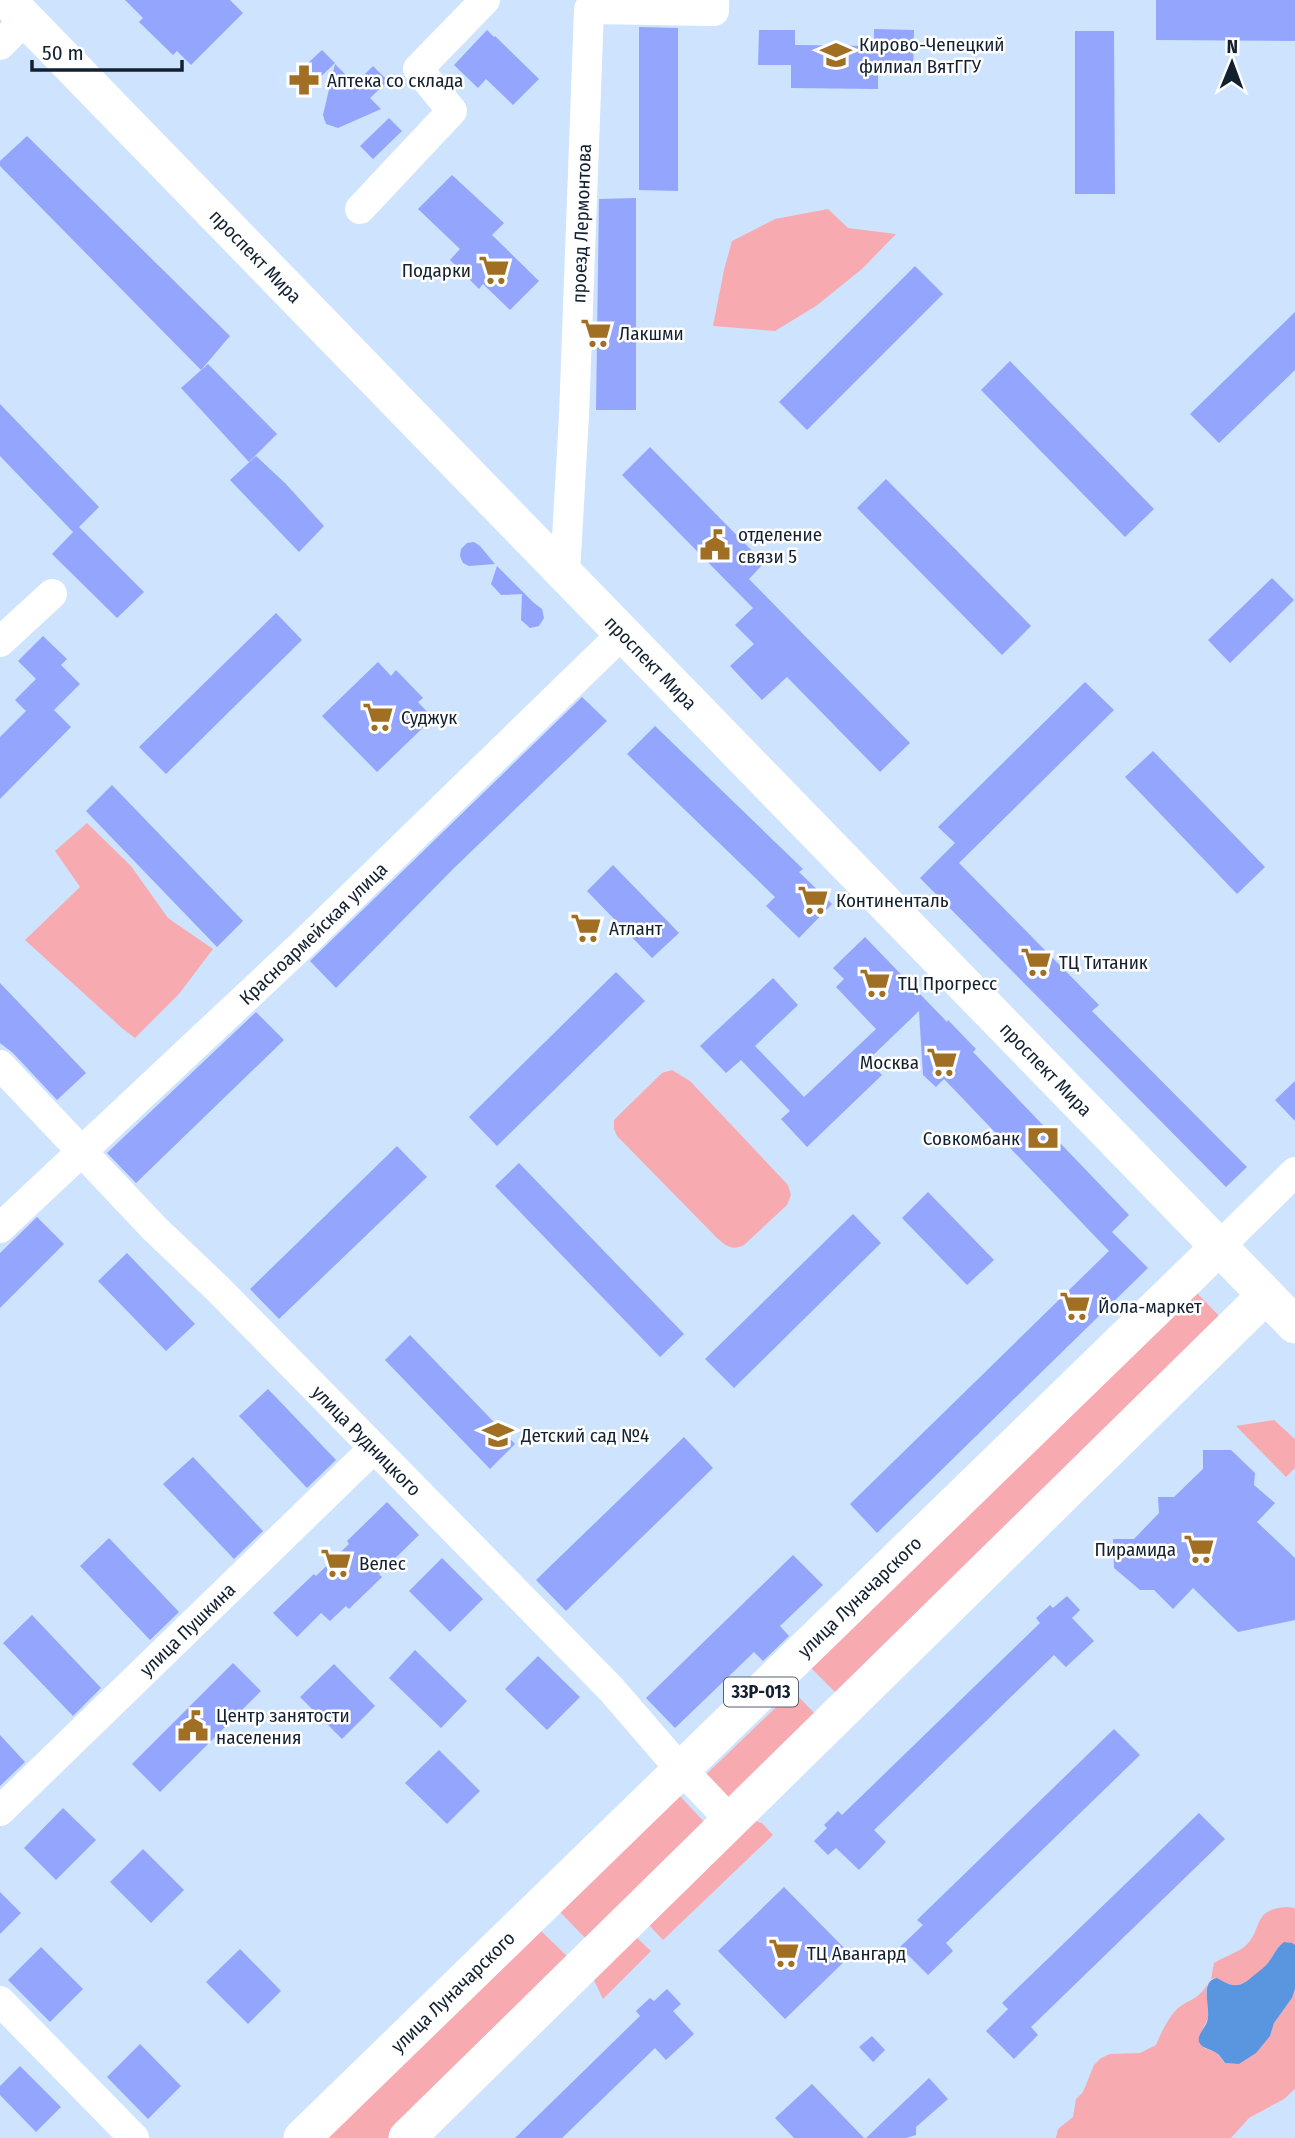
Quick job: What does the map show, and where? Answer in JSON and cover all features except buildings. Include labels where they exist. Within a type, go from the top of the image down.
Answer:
[{"type":"main road","name":"проспект Мира","points":[[17,9],[1295,1325]]},
{"type":"main road","name":"улица Луначарского","points":[[302,2138],[1220,1247]]},
{"type":"main road","points":[[407,2138],[1266,1295]]},
{"type":"street","points":[[360,209],[452,111],[418,69],[485,0]]},
{"type":"street","name":"проезд Лермонтова","points":[[565,573],[590,9],[713,11],[714,0]]},
{"type":"street","points":[[0,45],[17,9]]},
{"type":"street","points":[[0,642],[52,594]]},
{"type":"street","name":"Красноармейская улица","points":[[0,1228],[305,942],[623,633]]},
{"type":"street","name":"улица Рудницкого","points":[[0,1065],[154,1228],[219,1290],[611,1689],[668,1755],[731,1821]]},
{"type":"street","name":"улица Луначарского","points":[[1220,1247],[1295,1172]]},
{"type":"street","name":"улица Пушкина","points":[[0,1811],[373,1449]]},
{"type":"street","points":[[0,2001],[134,2138]]},
{"type":"shaded area","points":[[828,209],[848,228],[896,234],[862,269],[816,306],[775,331],[713,326],[732,241],[775,219]]},
{"type":"shaded area","points":[[87,823],[131,866],[168,918],[213,949],[179,994],[135,1038],[25,940],[80,887],[55,851]]},
{"type":"shaded area","points":[[672,1070],[690,1081],[788,1185],[791,1195],[787,1205],[740,1247],[729,1247],[717,1238],[617,1136],[614,1129],[614,1120],[662,1073]]},
{"type":"shaded area","points":[[1196,1292],[1225,1322],[838,1695],[811,1668]]},
{"type":"shaded area","points":[[1274,1420],[1295,1439],[1295,1468],[1286,1477],[1236,1426]]},
{"type":"shaded area","points":[[793,1691],[820,1719],[724,1812],[695,1785]]},
{"type":"shaded area","points":[[680,1796],[706,1824],[588,1941],[560,1912]]},
{"type":"shaded area","points":[[752,1820],[762,1823],[773,1835],[663,1940],[647,1923]]},
{"type":"shaded area","points":[[1295,1908],[1295,1945],[1282,1944],[1264,1968],[1242,1984],[1233,1985],[1217,1978],[1211,1979],[1214,1963],[1244,1947],[1250,1941],[1262,1916],[1275,1909]]},
{"type":"shaded area","points":[[539,1929],[571,1960],[388,2138],[325,2138]]},
{"type":"shaded area","points":[[635,1936],[651,1951],[603,1999],[591,1974]]},
{"type":"shaded area","points":[[1207,1985],[1208,2018],[1202,2031],[1204,2048],[1216,2052],[1225,2063],[1239,2064],[1270,2036],[1274,2023],[1292,1998],[1295,1989],[1295,2089],[1284,2099],[1249,2118],[1231,2138],[1056,2138],[1058,2129],[1073,2117],[1076,2099],[1083,2092],[1094,2065],[1110,2054],[1140,2053],[1156,2045],[1176,2010],[1200,1994]]},
{"type":"water","points":[[1284,1942],[1295,1945],[1295,1989],[1292,1998],[1274,2023],[1270,2036],[1256,2053],[1239,2064],[1225,2063],[1218,2054],[1199,2042],[1208,2016],[1208,1984],[1217,1978],[1231,1985],[1244,1983],[1266,1965]]},
{"type":"place","name":"Кирово-Чепецкий филиал ВятГГУ","points":[[836,55]]},
{"type":"place","name":"Аптека со склада","points":[[304,80]]},
{"type":"place","name":"Подарки","points":[[494,270]]},
{"type":"place","name":"Лакшми","points":[[596,333]]},
{"type":"place","name":"отделение связи 5","points":[[715,545]]},
{"type":"place","name":"Суджук","points":[[378,717]]},
{"type":"place","name":"Континенталь","points":[[813,900]]},
{"type":"place","name":"Атлант","points":[[586,928]]},
{"type":"place","name":"ТЦ Титаник","points":[[1036,962]]},
{"type":"place","name":"ТЦ Прогресс","points":[[875,983]]},
{"type":"place","name":"Москва","points":[[942,1062]]},
{"type":"place","name":"Совкомбанк","points":[[1043,1138]]},
{"type":"place","name":"Йола-маркет","points":[[1075,1306]]},
{"type":"place","name":"Детский сад №4","points":[[498,1435]]},
{"type":"place","name":"Пирамида","points":[[1199,1549]]},
{"type":"place","name":"Велес","points":[[336,1563]]},
{"type":"place","name":"Центр занятости населения","points":[[193,1726]]},
{"type":"place","name":"ТЦ Авангард","points":[[784,1953]]}]
